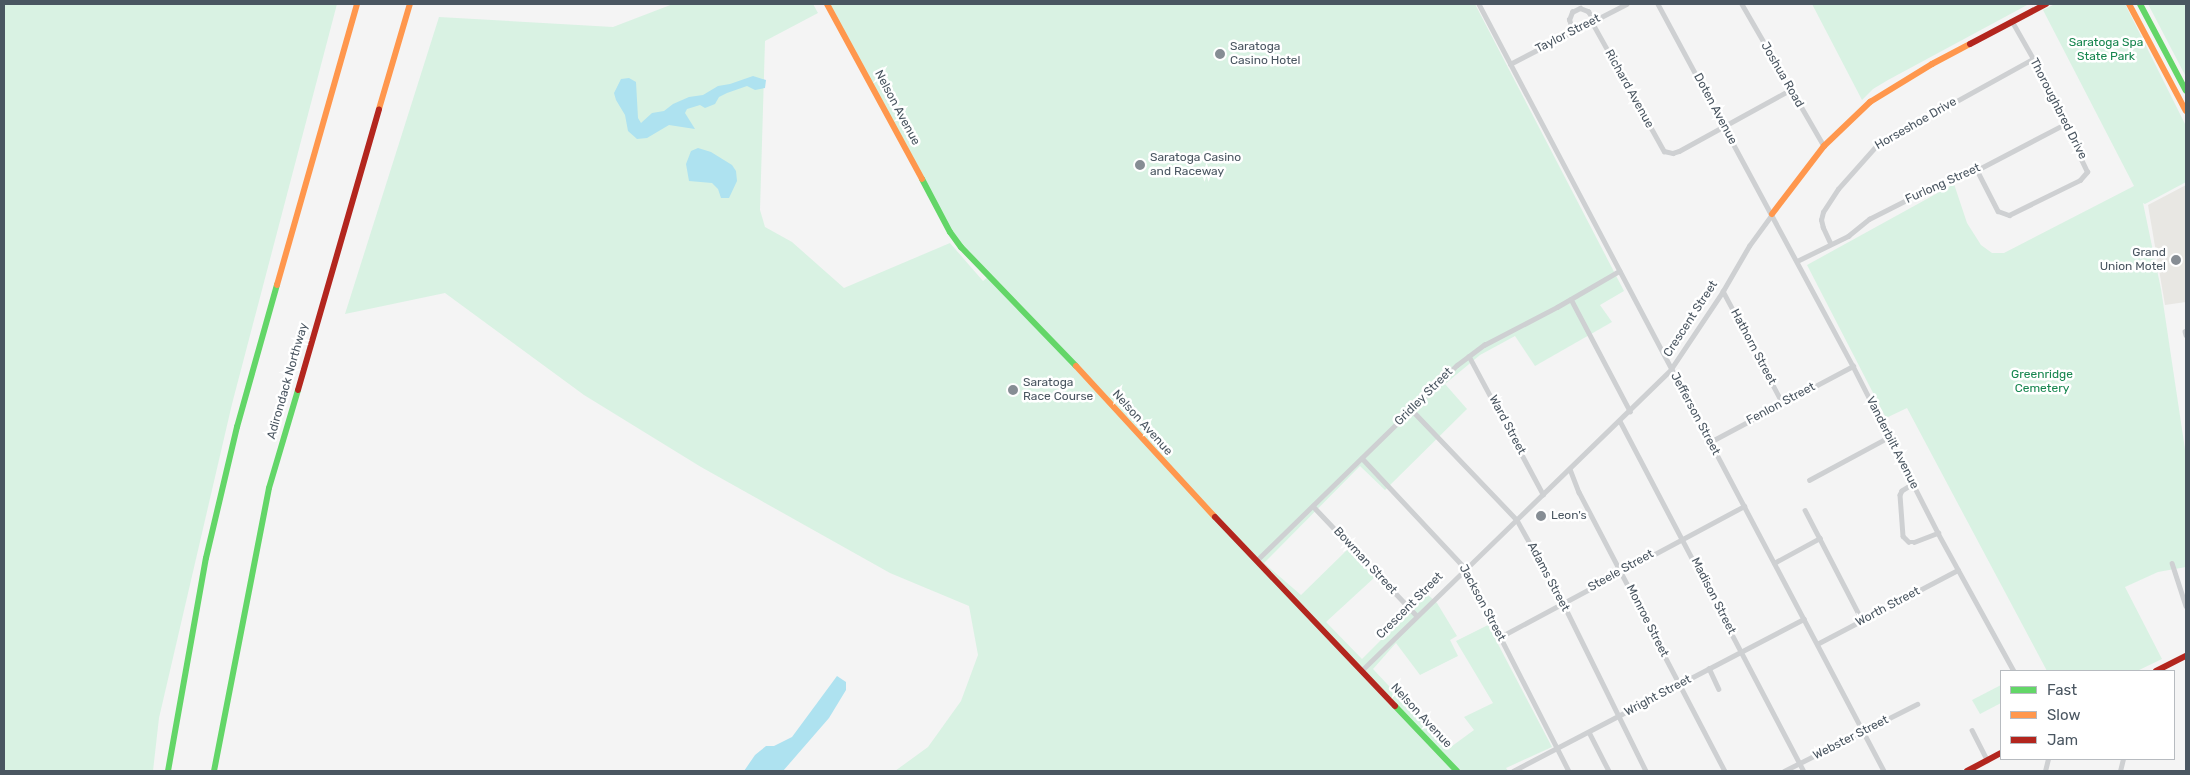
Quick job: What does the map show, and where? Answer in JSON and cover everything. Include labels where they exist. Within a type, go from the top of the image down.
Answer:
[{"type":"main road","points":[[168,771],[206,558],[236,427],[357,4]]},
{"type":"main road","name":"Adirondack Northway","points":[[214,771],[269,488],[410,4]]},
{"type":"main road","name":"Nelson Avenue","points":[[827,4],[950,232],[962,247],[1052,339],[1172,472],[1457,771]]},
{"type":"main road","name":"Crescent Street","points":[[1772,214],[1824,146],[1856,113],[1877,97],[1932,64],[2046,4]]},
{"type":"main road","points":[[2130,4],[2186,111]]},
{"type":"main road","points":[[2140,4],[2186,91]]},
{"type":"main road","points":[[2158,670],[2186,656]]},
{"type":"main road","points":[[1967,771],[2000,754]]},
{"type":"street","name":"Jefferson Street","points":[[1479,4],[1884,771]]},
{"type":"street","name":"Taylor Street","points":[[1510,64],[1626,4]]},
{"type":"street","name":"Doten Avenue","points":[[1658,4],[1772,214]]},
{"type":"street","name":"Joshua Road","points":[[1742,4],[1824,146]]},
{"type":"street","points":[[1573,32],[1569,20],[1572,12],[1580,8],[1588,11],[1593,22]]},
{"type":"street","name":"Richard Avenue","points":[[1593,22],[1664,152],[1679,151],[1724,127]]},
{"type":"street","name":"Thoroughbred Drive","points":[[1977,170],[1990,199],[2001,214],[2009,215],[2060,192],[2080,180],[2088,172],[2033,59],[2012,22]]},
{"type":"street","name":"Horseshoe Drive","points":[[1830,243],[1821,220],[1823,212],[1838,189],[1876,145],[2033,59]]},
{"type":"street","points":[[1724,127],[1790,90]]},
{"type":"street","name":"Furlong Street","points":[[1797,261],[1830,243],[1848,236],[1869,219],[1938,184],[1977,170],[2065,124]]},
{"type":"street","name":"Vanderbilt Avenue","points":[[1772,214],[1853,366],[1938,533],[2013,670]]},
{"type":"street","name":"Crescent Street","points":[[1362,670],[1416,615],[1620,421],[1671,369],[1723,291],[1749,246],[1772,214]]},
{"type":"street","name":"Gridley Street","points":[[1257,560],[1457,365],[1484,345],[1619,271]]},
{"type":"street","name":"Hathorn Street","points":[[1723,291],[1782,402]]},
{"type":"street","points":[[1570,299],[1630,411]]},
{"type":"street","name":"Ward Street","points":[[1470,356],[1543,494]]},
{"type":"street","name":"Fenlon Street","points":[[1710,442],[1782,402],[1853,366]]},
{"type":"street","name":"Adams Street","points":[[1412,409],[1517,520],[1563,603],[1646,771]]},
{"type":"street","name":"Madison Street","points":[[1620,421],[1804,771]]},
{"type":"street","points":[[1809,480],[1889,437]]},
{"type":"street","name":"Jackson Street","points":[[1362,458],[1465,568],[1569,771]]},
{"type":"street","name":"Monroe Street","points":[[1570,469],[1579,492],[1726,771]]},
{"type":"street","points":[[1913,484],[1902,491],[1900,495],[1903,536],[1909,542],[1914,542],[1938,533]]},
{"type":"street","name":"Bowman Street","points":[[1313,506],[1416,615]]},
{"type":"street","name":"Steele Street","points":[[1500,637],[1744,506]]},
{"type":"street","points":[[1805,510],[1862,620]]},
{"type":"street","points":[[1774,563],[1820,538]]},
{"type":"street","points":[[2172,563],[2186,606]]},
{"type":"street","name":"Worth Street","points":[[1817,644],[1958,570]]},
{"type":"street","name":"Wright Street","points":[[1513,771],[1804,620]]},
{"type":"street","points":[[1709,668],[1720,689]]},
{"type":"street","name":"Webster Street","points":[[1784,771],[1917,704]]},
{"type":"street","points":[[1972,730],[1987,760]]},
{"type":"street","points":[[1588,732],[1609,771]]},
{"type":"shaded area","points":[[2186,185],[2186,302],[2165,305],[2148,205]]},
{"type":"green space","points":[[4,4],[337,4],[232,404],[159,718],[153,771],[4,771]]},
{"type":"green space","name":"Saratoga Race Course","points":[[673,4],[813,4],[818,13],[765,41],[760,210],[765,227],[792,242],[844,288],[950,243],[983,281],[990,275],[950,232],[828,4],[1475,4],[1624,291],[1600,305],[1612,322],[1535,366],[1515,336],[1480,355],[1445,384],[1467,409],[1385,490],[1360,466],[1264,563],[1301,595],[1347,550],[1375,577],[1326,622],[1362,659],[1427,594],[1437,603],[1457,636],[1450,640],[1458,656],[1420,675],[1396,643],[1373,669],[1448,749],[1474,730],[1464,717],[1493,703],[1456,641],[1488,625],[1552,747],[1506,768],[1508,771],[895,771],[928,747],[961,701],[978,655],[969,606],[890,573],[701,467],[584,395],[445,293],[345,314],[439,17],[613,27]]},
{"type":"green space","points":[[1812,4],[2029,4],[1888,80],[1873,89],[1862,100]]},
{"type":"green space","name":"Greenridge Cemetery","points":[[2055,4],[2125,4],[2186,126],[2186,182],[2145,204],[2143,203],[2161,289],[2186,456],[2186,567],[2158,572],[2125,587],[2162,659],[2139,670],[2046,670],[1907,408],[1886,418],[1807,265],[1954,184],[1967,223],[1981,245],[1992,253],[2004,253],[2134,186],[2043,10]]},
{"type":"green space","name":"Saratoga Spa State Park","points":[[2148,4],[2186,4],[2186,77]]},
{"type":"green space","points":[[2000,686],[2000,704],[1980,714],[1972,700]]},
{"type":"water","points":[[753,76],[766,80],[765,88],[755,90],[747,86],[719,97],[715,104],[705,108],[700,105],[687,109],[685,113],[695,129],[669,125],[647,138],[637,139],[628,131],[625,115],[614,93],[621,79],[629,78],[636,82],[638,118],[641,123],[652,113],[664,111],[673,104],[689,97],[703,95],[718,86]]},
{"type":"water","points":[[698,148],[711,152],[732,165],[736,171],[737,181],[729,198],[721,198],[718,189],[712,183],[689,181],[686,164],[691,151]]},
{"type":"water","points":[[837,676],[846,682],[846,690],[829,718],[783,771],[744,771],[755,755],[766,746],[774,746],[792,737]]},
{"type":"traffic: fast","points":[[2140,4],[2186,91]]},
{"type":"traffic: fast","points":[[922,179],[950,232],[961,247],[1076,366]]},
{"type":"traffic: fast","points":[[168,771],[206,558],[237,427],[277,285]]},
{"type":"traffic: fast","points":[[214,771],[269,488],[298,390]]},
{"type":"traffic: fast","points":[[1395,706],[1457,771]]},
{"type":"traffic: slow","points":[[277,285],[357,4]]},
{"type":"traffic: slow","points":[[379,109],[410,4]]},
{"type":"traffic: slow","points":[[827,4],[922,179]]},
{"type":"traffic: slow","points":[[2129,4],[2186,111]]},
{"type":"traffic: slow","points":[[1772,214],[1824,146],[1870,102],[1932,64],[1970,44]]},
{"type":"traffic: slow","points":[[1076,366],[1215,517]]},
{"type":"traffic: jam","points":[[1970,44],[2046,4]]},
{"type":"traffic: jam","points":[[298,390],[379,109]]},
{"type":"traffic: jam","points":[[1215,517],[1395,706]]},
{"type":"traffic: jam","points":[[2158,670],[2186,656]]},
{"type":"traffic: jam","points":[[1967,771],[2000,754]]},
{"type":"place","name":"Saratoga Casino Hotel","points":[[1220,54]]},
{"type":"place","name":"Saratoga Casino and Raceway","points":[[1140,165]]},
{"type":"place","name":"Grand Union Motel","points":[[2176,260]]},
{"type":"place","name":"Saratoga Race Course","points":[[1013,390]]},
{"type":"place","name":"Leon's","points":[[1541,516]]}]
